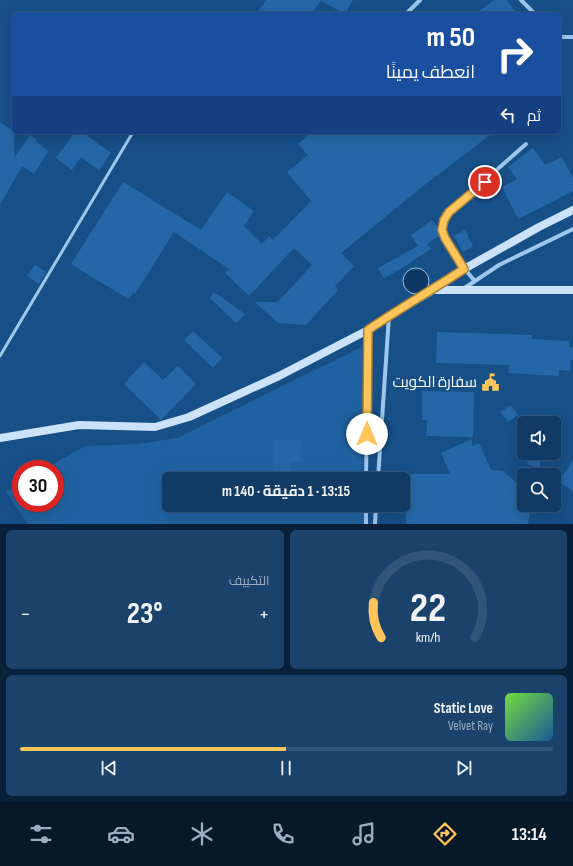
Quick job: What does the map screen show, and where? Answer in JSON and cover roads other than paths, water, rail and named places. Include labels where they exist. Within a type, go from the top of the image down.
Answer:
[{"type":"street","points":[[408,12],[420,0]]},
{"type":"street","points":[[521,0],[533,12]]},
{"type":"street","points":[[561,37],[573,37]]},
{"type":"street","points":[[474,280],[464,269],[445,238],[442,230],[444,220],[449,212],[526,144]]},
{"type":"street","points":[[0,438],[79,425],[155,427],[189,418],[279,376],[368,330],[464,269],[539,227],[573,210]]},
{"type":"street","points":[[462,290],[474,280],[499,265],[573,229]]},
{"type":"street","points":[[433,290],[573,290]]},
{"type":"street","points":[[378,472],[389,316]]},
{"type":"street","points":[[366,472],[368,330]]},
{"type":"street","points":[[366,512],[366,524]]},
{"type":"street","points":[[375,524],[376,512]]},
{"type":"lane","points":[[0,356],[132,134]]},
{"type":"place","name":"سفارة الكويت","points":[[490,382]]}]
